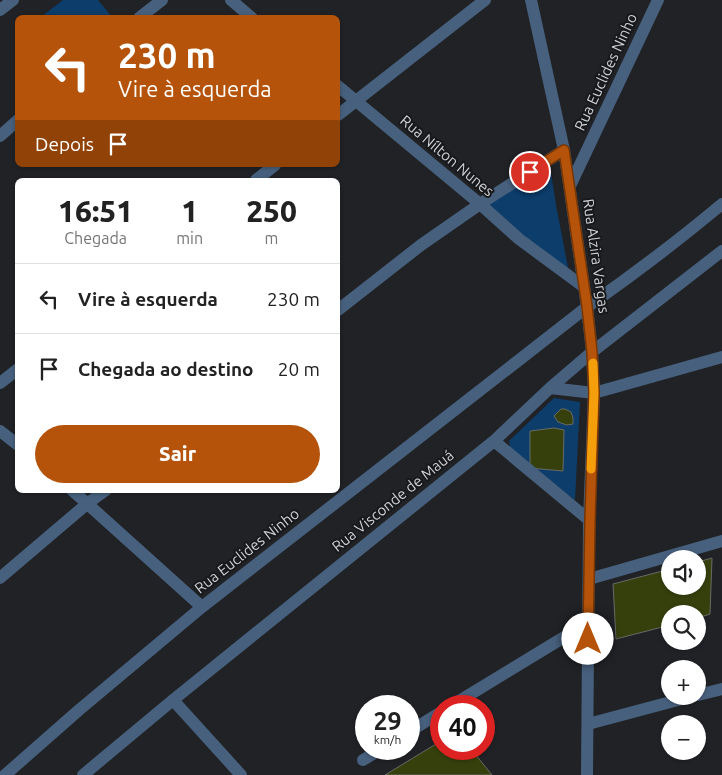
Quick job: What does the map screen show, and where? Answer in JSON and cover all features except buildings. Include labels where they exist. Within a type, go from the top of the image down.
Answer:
[{"type":"street","points":[[143,15],[162,0]]},
{"type":"street","points":[[231,0],[248,15]]},
{"type":"street","points":[[340,113],[485,0]]},
{"type":"street","name":"Rua Alzira Vargas","points":[[531,0],[564,150],[592,352],[594,393],[590,520],[587,775]]},
{"type":"street","name":"Rua Euclides Ninho","points":[[570,186],[658,0]]},
{"type":"street","name":"Rua Nílton Nunes","points":[[340,88],[480,204],[519,239],[584,287]]},
{"type":"street","points":[[0,136],[15,123]]},
{"type":"street","points":[[340,308],[421,245],[480,204],[564,150]]},
{"type":"street","points":[[259,178],[272,167]]},
{"type":"street","name":"Rua Euclides Ninho","points":[[5,775],[202,607],[587,306],[684,236],[722,204]]},
{"type":"street","name":"Rua Visconde de Mauá","points":[[83,775],[494,441],[550,388],[592,352],[722,251]]},
{"type":"street","points":[[550,388],[594,393],[722,358]]},
{"type":"street","points":[[0,383],[15,371]]},
{"type":"street","points":[[0,430],[15,442]]},
{"type":"street","points":[[494,441],[590,520]]},
{"type":"street","points":[[75,493],[202,607]]},
{"type":"street","points":[[0,578],[102,493]]},
{"type":"street","points":[[589,579],[722,541]]},
{"type":"street","points":[[469,695],[589,622]]},
{"type":"street","points":[[706,693],[722,689]]},
{"type":"street","points":[[173,700],[241,775]]},
{"type":"street","points":[[588,724],[661,705]]},
{"type":"shaded area","points":[[63,0],[98,0],[110,15],[44,15]]},
{"type":"shaded area","points":[[550,166],[556,205],[569,273],[487,206]]},
{"type":"shaded area","points":[[554,398],[580,402],[575,500],[530,468],[511,451],[509,441]]},
{"type":"slow traffic","points":[[591,469],[594,393],[593,363]]},
{"type":"route","points":[[530,172],[564,150],[592,352],[594,393],[588,639]]}]
